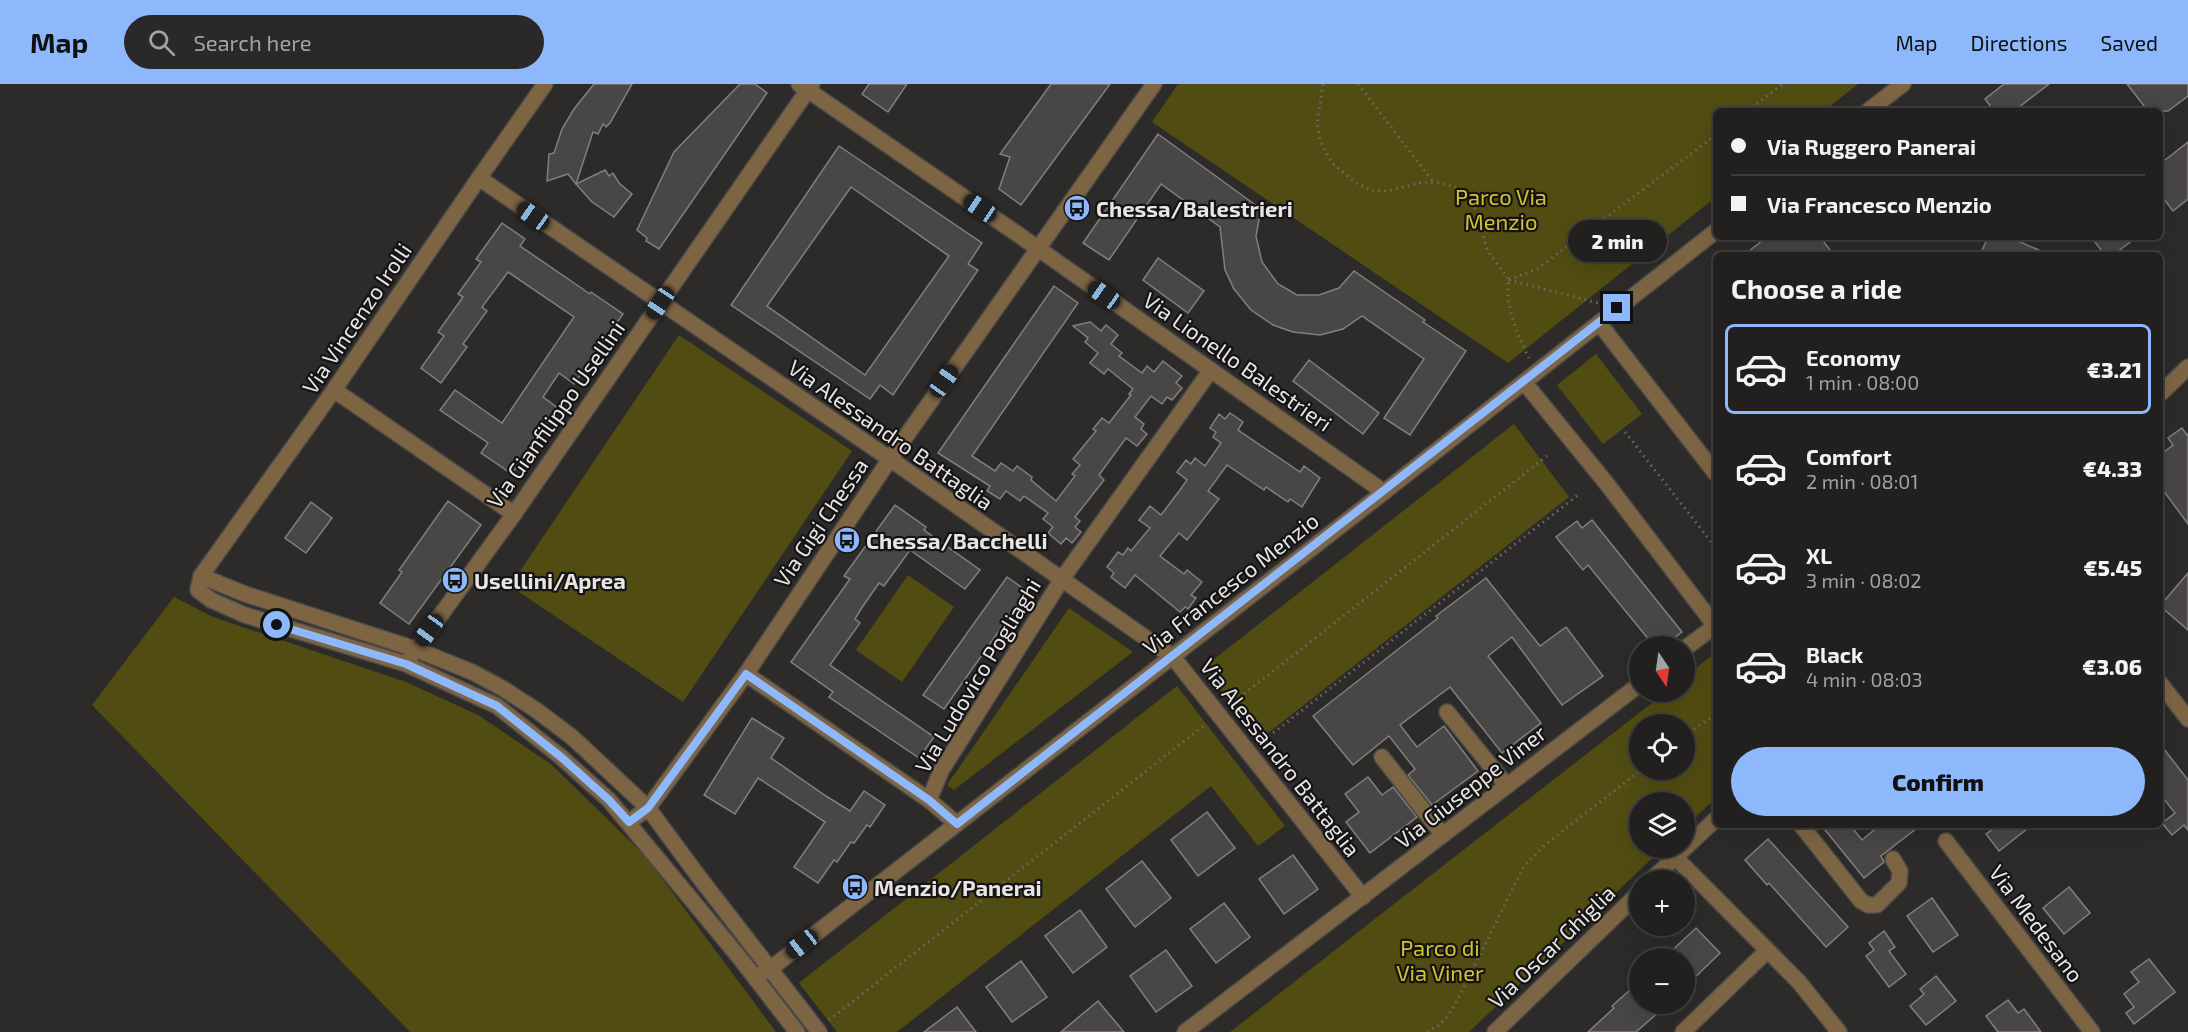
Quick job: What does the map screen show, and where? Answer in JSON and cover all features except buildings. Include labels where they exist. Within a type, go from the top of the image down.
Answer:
[{"type":"street","name":"Via Vincenzo Irolli","points":[[201,576],[334,390],[545,84]]},
{"type":"street","name":"Via Gigi Chessa","points":[[629,822],[648,808],[746,674],[890,459],[1154,84]]},
{"type":"street","points":[[1872,108],[1903,84]]},
{"type":"street","name":"Via Lionello Balestrieri","points":[[806,86],[1384,492]]},
{"type":"street","name":"Via Gianfilippo Usellini","points":[[406,664],[514,514],[806,86]]},
{"type":"street","name":"Via Alessandro Battaglia","points":[[479,178],[890,459],[1173,657],[1363,897]]},
{"type":"street","name":"Via Francesco Menzio","points":[[755,978],[770,969],[1173,657],[1713,233]]},
{"type":"street","points":[[1599,323],[1713,470]]},
{"type":"street","points":[[2163,391],[2188,367]]},
{"type":"street","name":"Via Ludovico Pogliaghi","points":[[929,800],[941,771],[1062,579],[1211,370]]},
{"type":"street","points":[[1530,377],[1606,484],[1713,623]]},
{"type":"street","points":[[334,390],[514,514]]},
{"type":"street","points":[[797,1032],[609,800],[561,757],[497,706],[406,664],[255,618],[211,600],[198,590],[201,576],[245,594],[415,650],[472,672],[536,710],[572,737],[648,808],[818,1031]]},
{"type":"street","points":[[1695,641],[1713,627]]},
{"type":"street","points":[[746,674],[929,800],[957,824]]},
{"type":"street","points":[[2163,687],[2188,719]]},
{"type":"street","name":"Via Giuseppe Viner","points":[[1185,1032],[1629,692]]},
{"type":"street","points":[[1447,712],[1507,786]]},
{"type":"street","points":[[1382,757],[1443,835]]},
{"type":"street","points":[[1695,838],[1713,822]]},
{"type":"street","points":[[1803,828],[1861,901],[1869,905],[1877,905],[1899,883],[1900,871],[1893,859]]},
{"type":"street","name":"Via Medesano","points":[[1946,841],[2092,1032]]},
{"type":"street","points":[[1662,870],[1674,858]]},
{"type":"street","points":[[1676,858],[1799,982],[1839,1032]]},
{"type":"street","name":"Via Oscar Ghiglia","points":[[1495,1032],[1629,903]]},
{"type":"street","points":[[1683,1032],[1767,951]]},
{"type":"path","points":[[1323,84],[1317,124],[1322,143],[1332,163],[1356,183],[1370,190],[1388,190],[1423,182],[1461,189],[1476,211],[1487,250],[1509,280],[1617,308]]},
{"type":"path","points":[[1359,84],[1434,183]]},
{"type":"path","points":[[1752,108],[1783,84]]},
{"type":"path","points":[[1509,280],[1537,269],[1713,137]]},
{"type":"path","points":[[1509,280],[1507,289],[1530,377]]},
{"type":"path","points":[[1625,432],[1713,544]]},
{"type":"path","points":[[818,1031],[1546,456]]},
{"type":"path","points":[[1248,752],[1578,495]]},
{"type":"path","points":[[1695,728],[1713,716]]},
{"type":"path","points":[[1427,1032],[1438,1026],[1448,1016],[1524,866],[1546,843],[1629,779]]},
{"type":"green space","name":"Parco Via Menzio","points":[[1178,84],[1858,84],[1828,108],[1713,108],[1713,199],[1508,363],[1152,122]]},
{"type":"green space","points":[[679,335],[852,451],[683,702],[510,586]]},
{"type":"green space","points":[[1596,354],[1642,414],[1603,444],[1557,385]]},
{"type":"green space","points":[[1514,424],[1569,497],[1259,740],[1203,668]]},
{"type":"green space","points":[[908,575],[954,607],[902,682],[856,650]]},
{"type":"green space","points":[[174,597],[213,617],[406,682],[478,715],[552,765],[646,857],[776,1032],[410,1032],[92,705]]},
{"type":"green space","points":[[1069,608],[1133,652],[954,790],[947,785]]},
{"type":"green space","name":"Parco di Via Viner","points":[[1713,655],[1713,801],[1695,818],[1695,792],[1629,792],[1629,858],[1652,858],[1640,870],[1629,870],[1629,880],[1469,1032],[1230,1032],[1629,721],[1629,780],[1695,780],[1695,714],[1638,714],[1653,702],[1695,702],[1695,669]]},
{"type":"green space","points":[[1177,686],[1285,826],[1258,846],[1211,786],[897,1032],[837,1032],[799,983]]},
{"type":"place","name":"Chessa/Balestrieri","points":[[1077,208]]},
{"type":"place","name":"Chessa/Bacchelli","points":[[847,540]]},
{"type":"place","name":"Usellini/Aprea","points":[[455,580]]},
{"type":"place","name":"Menzio/Panerai","points":[[855,887]]},
{"type":"route","points":[[277,625],[406,664],[497,706],[561,757],[609,800],[629,822],[648,808],[746,674],[929,800],[957,824],[1617,308]]}]
